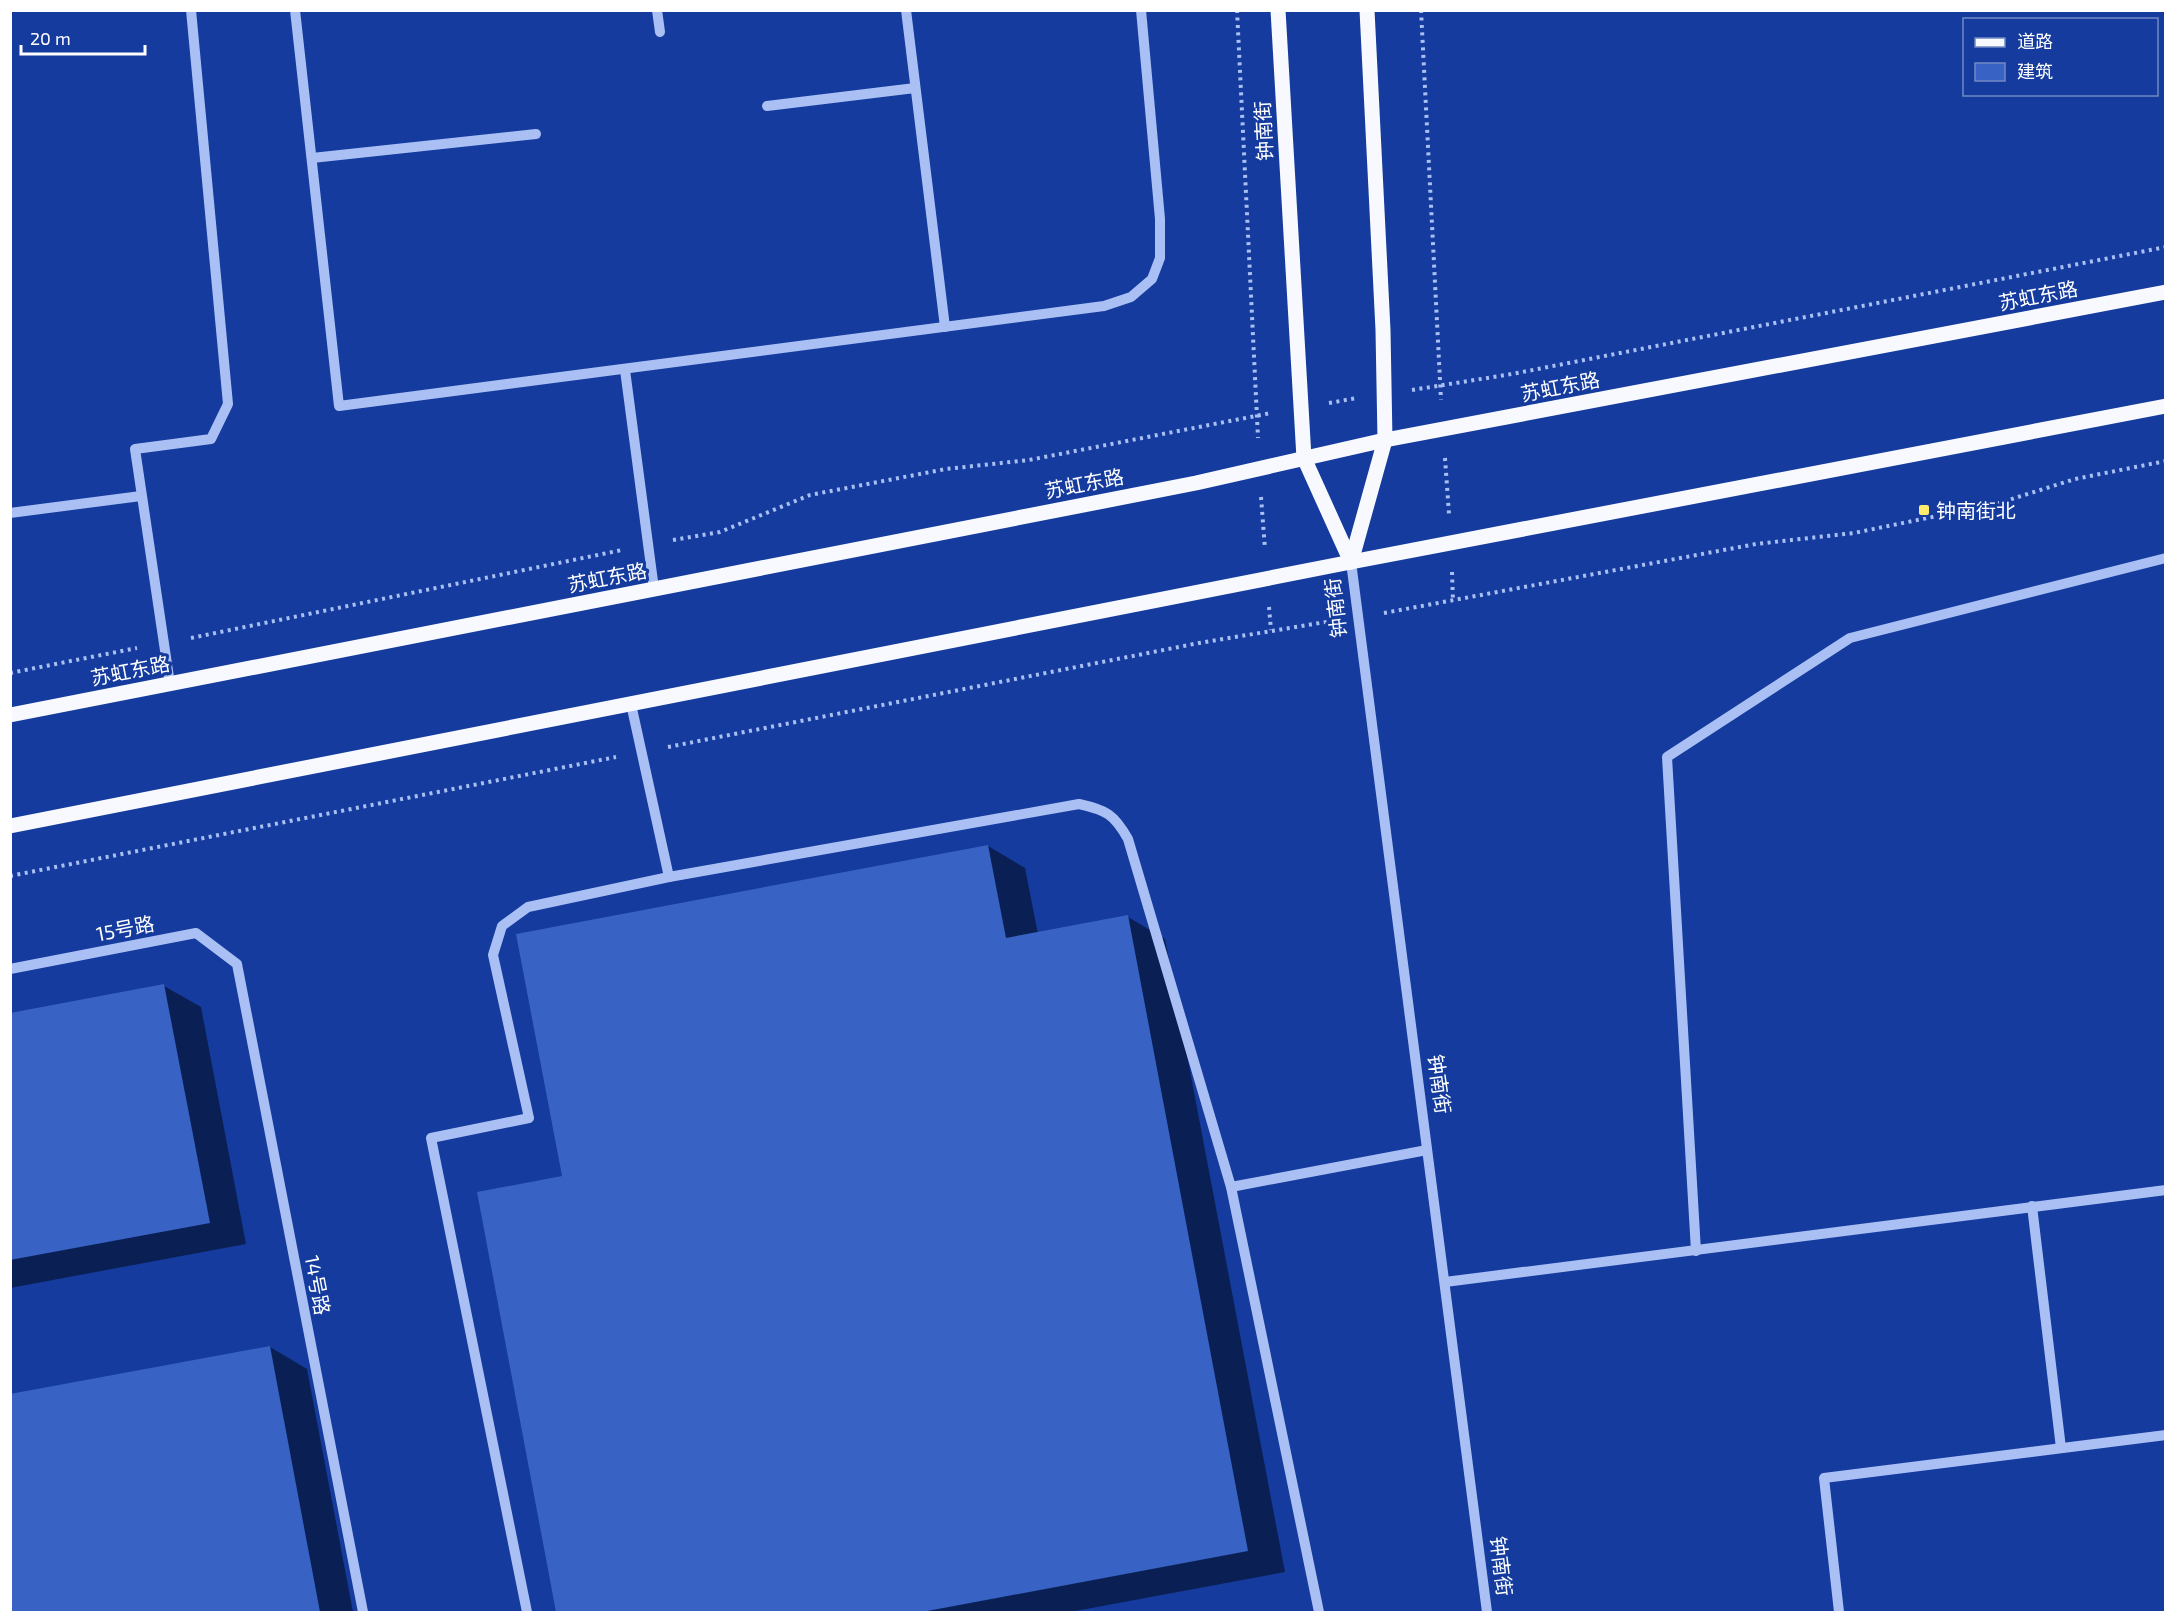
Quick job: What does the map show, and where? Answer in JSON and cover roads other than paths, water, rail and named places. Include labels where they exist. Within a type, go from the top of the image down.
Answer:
[{"type":"main road","name":"钟南街","points":[[1278,10],[1304,458],[1351,562]]},
{"type":"main road","name":"钟南街","points":[[1351,562],[1385,440],[1367,10]]},
{"type":"main road","name":"苏虹东路","points":[[10,715],[1196,483],[1385,440],[2166,292]]},
{"type":"main road","points":[[10,826],[1267,578],[2166,406]]},
{"type":"street","points":[[170,684],[135,449],[211,439],[228,404],[191,10]]},
{"type":"street","points":[[295,10],[339,406],[1104,306],[1131,297],[1152,279],[1160,258],[1160,219],[1141,10]]},
{"type":"street","points":[[657,10],[660,32]]},
{"type":"street","points":[[906,10],[945,327]]},
{"type":"street","points":[[767,106],[915,88]]},
{"type":"street","points":[[312,158],[536,134]]},
{"type":"street","points":[[625,370],[654,589]]},
{"type":"street","points":[[10,513],[141,496]]},
{"type":"street","points":[[1696,1251],[1667,758],[1850,638],[2166,558]]},
{"type":"street","name":"钟南街","points":[[1351,562],[1487,1612]]},
{"type":"street","points":[[631,704],[669,877]]},
{"type":"street","points":[[527,1612],[431,1138],[529,1118],[493,955],[502,926],[528,907],[669,877],[1078,804],[1102,809],[1117,820],[1128,839],[1231,1187],[1319,1612]]},
{"type":"street","name":"15号路","points":[[10,969],[196,933],[237,964]]},
{"type":"street","name":"14号路","points":[[237,964],[363,1612]]},
{"type":"street","points":[[1231,1187],[1428,1150]]},
{"type":"street","points":[[1445,1282],[2166,1190]]},
{"type":"street","points":[[2032,1206],[2061,1448]]},
{"type":"street","points":[[1839,1612],[1824,1478],[2166,1435]]},
{"type":"place","name":"钟南街北","points":[[1924,510]]}]
